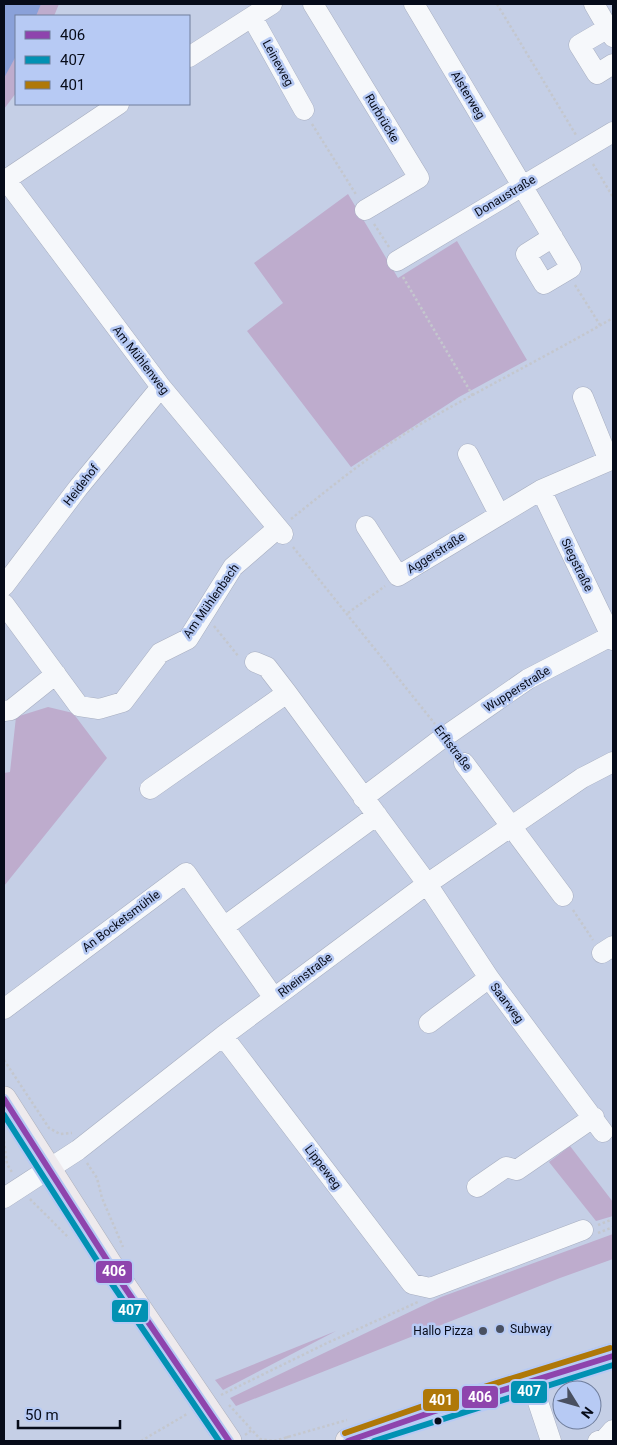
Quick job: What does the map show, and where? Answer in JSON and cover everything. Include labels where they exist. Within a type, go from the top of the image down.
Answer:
[{"type":"main road","points":[[4,1099],[119,1279],[229,1441]]},
{"type":"main road","points":[[358,1440],[531,1381],[613,1356]]},
{"type":"street","points":[[190,56],[272,4]]},
{"type":"street","name":"Rurbrücke","points":[[314,4],[419,178],[365,210]]},
{"type":"street","name":"Alsterweg","points":[[414,4],[571,268],[566,271]]},
{"type":"street","points":[[594,4],[611,32],[579,45],[597,74],[613,64]]},
{"type":"street","name":"Leineweg","points":[[252,16],[304,110]]},
{"type":"street","points":[[5,180],[118,105]]},
{"type":"street","name":"Donaustraße","points":[[397,261],[613,132]]},
{"type":"street","name":"Am Mühlenweg","points":[[5,180],[161,387],[280,531]]},
{"type":"street","points":[[553,238],[526,254],[544,284],[566,271]]},
{"type":"street","name":"Heidehof","points":[[4,586],[78,488],[161,387]]},
{"type":"street","name":"Aggerstraße","points":[[366,526],[398,576],[541,490],[611,460],[583,397]]},
{"type":"street","points":[[468,454],[499,514]]},
{"type":"street","name":"Siegstraße","points":[[541,490],[613,637]]},
{"type":"street","name":"Am Mühlenbach","points":[[4,604],[79,706],[99,709],[123,702],[160,653],[188,639],[233,567],[280,531]]},
{"type":"street","name":"Wupperstraße","points":[[447,734],[528,679],[613,637]]},
{"type":"street","points":[[255,662],[267,667],[427,884]]},
{"type":"street","points":[[4,711],[11,710],[56,674]]},
{"type":"street","points":[[150,789],[287,693]]},
{"type":"street","points":[[363,798],[447,734]]},
{"type":"street","name":"Rheinstraße","points":[[4,1198],[78,1150],[223,1036],[427,884],[582,778],[613,762]]},
{"type":"street","name":"Erftstraße","points":[[464,763],[563,896]]},
{"type":"street","points":[[225,926],[376,815]]},
{"type":"street","name":"An Bocketsmühle","points":[[4,1010],[186,873],[274,998]]},
{"type":"street","name":"Saarweg","points":[[427,884],[488,978],[598,1124],[517,1170],[506,1167],[477,1186]]},
{"type":"street","points":[[429,1023],[488,978]]},
{"type":"street","name":"Lippeweg","points":[[223,1036],[400,1269],[412,1284],[428,1294]]},
{"type":"street","points":[[428,1294],[590,1232]]},
{"type":"street","points":[[531,1381],[551,1441]]},
{"type":"street","points":[[598,1441],[606,1439],[613,1430]]},
{"type":"path","points":[[497,4],[613,197]]},
{"type":"path","points":[[566,271],[600,325]]},
{"type":"path","points":[[280,531],[352,470],[432,417],[613,318]]},
{"type":"path","name":"Erftstraße","points":[[280,531],[447,734]]},
{"type":"path","points":[[348,613],[398,576]]},
{"type":"path","points":[[203,613],[237,656],[255,662]]},
{"type":"path","points":[[563,896],[608,950]]},
{"type":"path","points":[[4,1141],[7,1164],[22,1187]]},
{"type":"path","points":[[78,1150],[97,1178],[102,1198],[123,1248]]},
{"type":"path","points":[[590,1232],[613,1227]]},
{"type":"path","points":[[221,1395],[428,1294]]},
{"type":"path","points":[[216,1387],[252,1430]]},
{"type":"path","points":[[141,1441],[188,1413]]},
{"type":"path","points":[[287,1436],[289,1441]]},
{"type":"shaded area","points":[[4,4],[59,4],[54,15],[15,15],[15,94],[4,109]]},
{"type":"shaded area","points":[[348,194],[398,278],[457,241],[527,360],[459,397],[351,467],[247,331],[283,303],[254,263]]},
{"type":"shaded area","points":[[48,707],[73,713],[107,758],[4,886],[4,773],[10,772],[16,717]]},
{"type":"shaded area","points":[[570,1146],[613,1202],[613,1216],[596,1221],[549,1162]]},
{"type":"shaded area","points":[[613,1234],[613,1259],[560,1278],[236,1406],[230,1398],[441,1297]]},
{"type":"shaded area","points":[[336,1331],[223,1390],[215,1380]]},
{"type":"water","points":[[4,4],[41,4],[36,15],[15,15],[15,58],[4,78]]},
{"type":"transit line","name":"406","points":[[4,1099],[119,1279],[229,1441]]},
{"type":"transit line","name":"407","points":[[4,1115],[112,1284],[219,1441]]},
{"type":"transit line","name":"401","points":[[345,1433],[429,1404],[610,1348]]},
{"type":"transit line","name":"406","points":[[348,1441],[432,1412],[613,1356]]},
{"type":"transit line","name":"407","points":[[374,1441],[613,1365]]},
{"type":"place","name":"Subway","points":[[500,1329]]},
{"type":"place","name":"Hallo Pizza","points":[[483,1331]]}]
